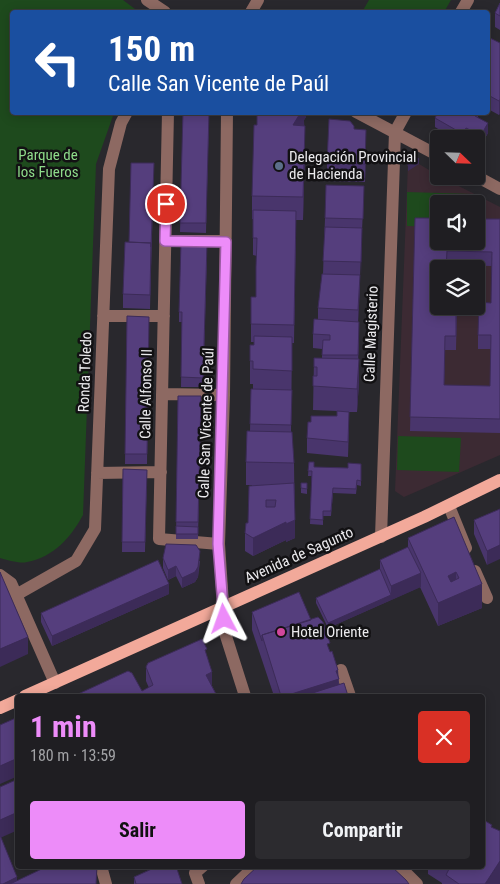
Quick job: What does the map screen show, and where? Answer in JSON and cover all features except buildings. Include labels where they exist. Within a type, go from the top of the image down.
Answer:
[{"type":"main road","name":"Avenida de Sagunto","points":[[44,692],[55,683],[222,606],[474,495],[500,480]]},
{"type":"main road","points":[[474,495],[500,486]]},
{"type":"main road","points":[[0,708],[15,701]]},
{"type":"street","points":[[147,0],[162,10]]},
{"type":"street","name":"Ronda Toledo","points":[[16,595],[76,561],[95,529],[109,169],[120,123],[125,115]]},
{"type":"street","name":"Calle Alfonso II","points":[[168,115],[158,539],[218,544]]},
{"type":"street","name":"Calle San Vicente de Paúl","points":[[227,115],[224,395],[218,544],[225,633],[244,694]]},
{"type":"street","points":[[362,115],[430,151]]},
{"type":"street","points":[[395,132],[404,115]]},
{"type":"street","name":"Calle Magisterio","points":[[381,537],[395,132]]},
{"type":"street","points":[[485,181],[500,189]]},
{"type":"street","points":[[165,241],[226,242]]},
{"type":"street","points":[[103,316],[164,316]]},
{"type":"street","points":[[162,394],[224,395]]},
{"type":"street","points":[[97,473],[161,472]]},
{"type":"street","points":[[449,506],[487,598]]},
{"type":"street","points":[[0,575],[11,582],[55,683]]},
{"type":"street","points":[[341,670],[349,694]]},
{"type":"street","points":[[102,869],[106,884]]},
{"type":"street","points":[[199,884],[195,873],[200,869]]},
{"type":"street","points":[[236,884],[252,869]]},
{"type":"street","points":[[402,869],[417,884]]},
{"type":"shaded area","points":[[414,161],[430,171],[430,185],[457,185],[476,195],[430,195],[430,250],[485,250],[485,199],[500,207],[500,455],[404,497],[395,491],[408,164]]},
{"type":"green space","name":"Parque de los Fueros","points":[[0,0],[123,0],[134,10],[10,10],[10,115],[113,115],[96,164],[83,515],[61,545],[45,556],[24,562],[14,562],[0,558]]},
{"type":"green space","points":[[369,0],[451,0],[445,10],[363,10]]},
{"type":"green space","points":[[407,192],[472,194],[430,195],[430,227],[407,226]]},
{"type":"green space","points":[[398,436],[461,438],[459,472],[397,470]]},
{"type":"place","name":"Delegación Provincial de Hacienda","points":[[279,166]]},
{"type":"place","name":"Hotel Oriente","points":[[281,632]]},
{"type":"route","points":[[166,204],[165,241],[226,242],[224,395],[218,544],[224,619]]}]
